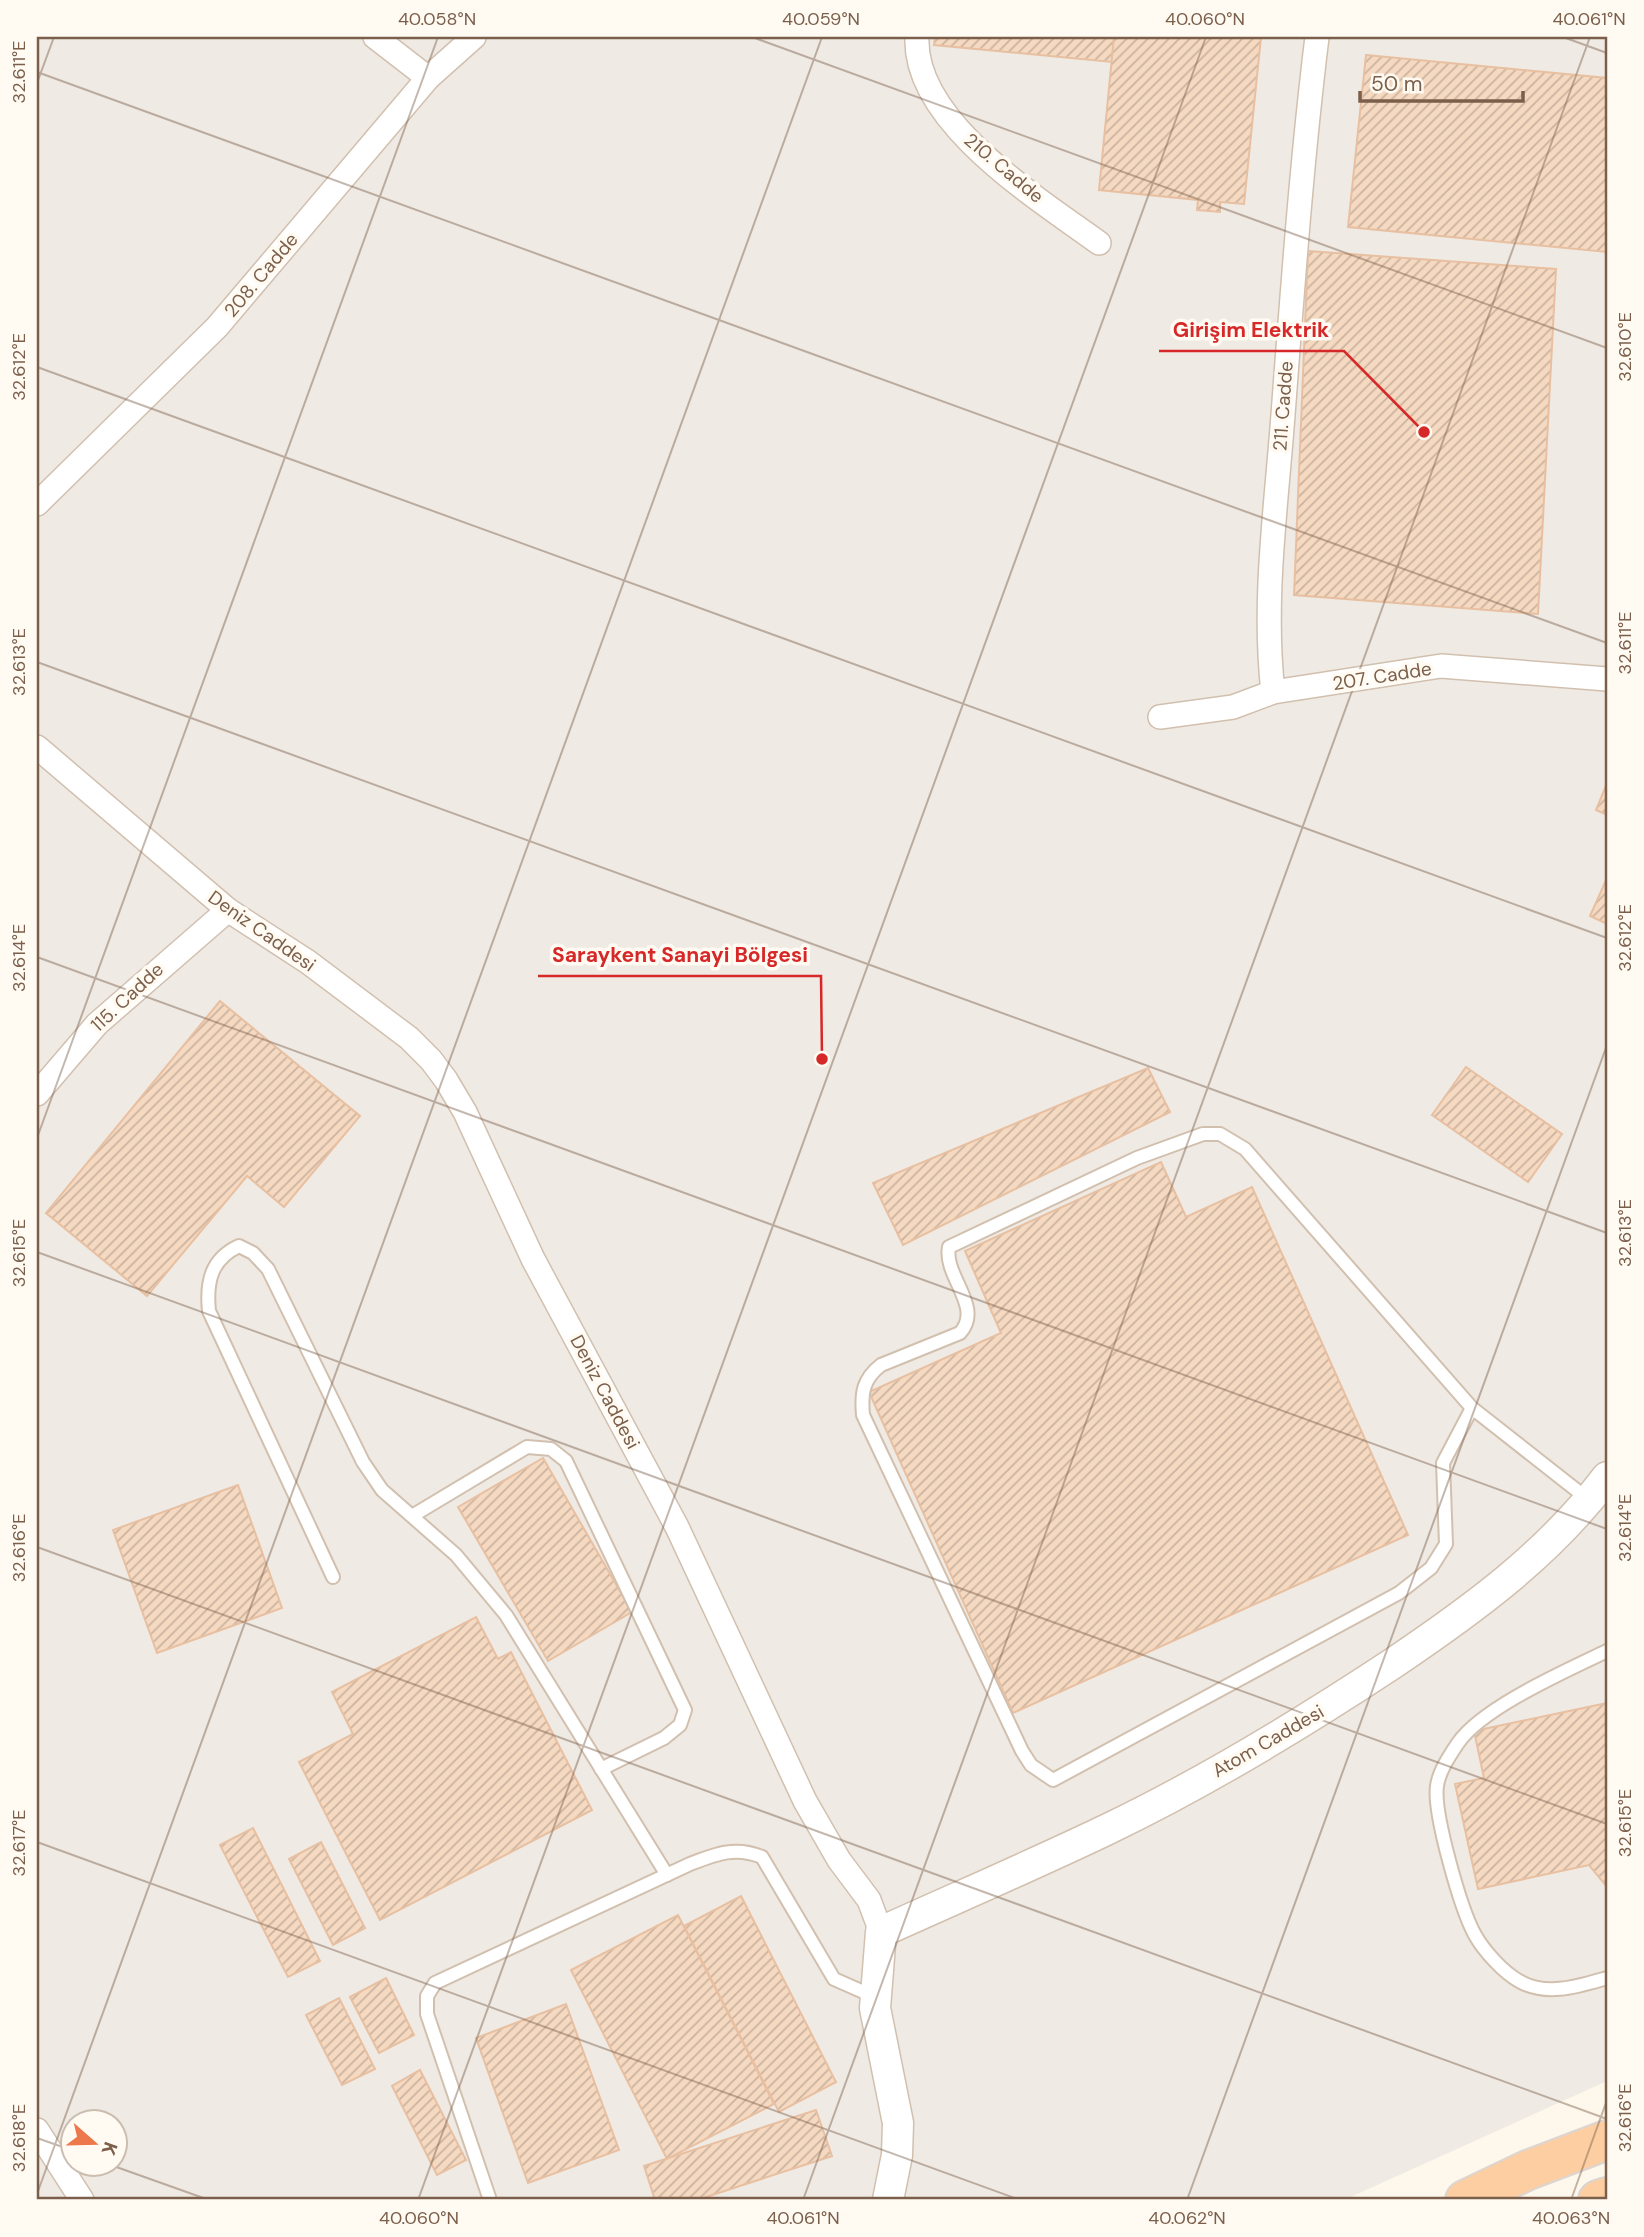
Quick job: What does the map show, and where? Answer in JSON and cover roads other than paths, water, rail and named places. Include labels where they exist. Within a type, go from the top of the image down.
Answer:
[{"type":"highway","points":[[1465,2200],[1528,2170],[1607,2140]]},
{"type":"highway","points":[[1598,2200],[1607,2197]]},
{"type":"street","points":[[375,37],[428,78]]},
{"type":"street","name":"208. Cadde","points":[[37,504],[217,327],[428,78],[474,37]]},
{"type":"street","name":"210. Cadde","points":[[917,37],[924,80],[939,107],[960,132],[1032,194],[1099,243]]},
{"type":"street","name":"211. Cadde","points":[[1273,692],[1268,646],[1270,575],[1302,162],[1317,37]]},
{"type":"street","name":"207. Cadde","points":[[1160,718],[1233,707],[1273,692],[1441,666],[1607,679]]},
{"type":"street","name":"Deniz Caddesi","points":[[37,747],[228,911],[308,962],[409,1038],[446,1080],[466,1112],[533,1259],[677,1527],[805,1801],[839,1860],[869,1900],[881,1932],[881,1960],[875,1997],[878,2034],[898,2123],[897,2155],[888,2200]]},
{"type":"street","name":"115. Cadde","points":[[37,1094],[97,1024],[228,911]]},
{"type":"street","name":"Atom Caddesi","points":[[881,1932],[1110,1828],[1224,1768],[1337,1700],[1514,1576],[1548,1546],[1598,1489]]},
{"type":"street","points":[[37,2130],[82,2200]]},
{"type":"lane","points":[[1472,1408],[1443,1463],[1446,1544],[1431,1568],[1399,1593],[1053,1780],[1031,1765],[1022,1751],[863,1415],[861,1393],[872,1372],[881,1365],[960,1333],[967,1326],[969,1316],[965,1302],[947,1260],[950,1247],[1137,1158],[1203,1134],[1220,1134],[1245,1149],[1472,1408],[1598,1489]]},
{"type":"lane","points":[[333,1577],[209,1311],[207,1288],[224,1253],[239,1246],[253,1253],[268,1269],[363,1462],[382,1490],[456,1555],[506,1615],[667,1875]]},
{"type":"lane","points":[[412,1516],[527,1447],[551,1449],[566,1461],[685,1710],[680,1725],[664,1738],[601,1769]]},
{"type":"lane","points":[[1607,1651],[1477,1722],[1459,1741],[1444,1767],[1437,1783],[1436,1803],[1448,1859],[1475,1935],[1503,1969],[1521,1982],[1566,1990],[1607,1978]]},
{"type":"lane","points":[[490,2200],[427,2014],[427,1996],[435,1983],[667,1875],[720,1853],[744,1849],[761,1857],[834,1979],[875,1997]]},
{"type":"place","name":"Girişim Elektrik","points":[[1424,432]]},
{"type":"place","name":"Saraykent Sanayi Bölgesi","points":[[822,1059]]}]
